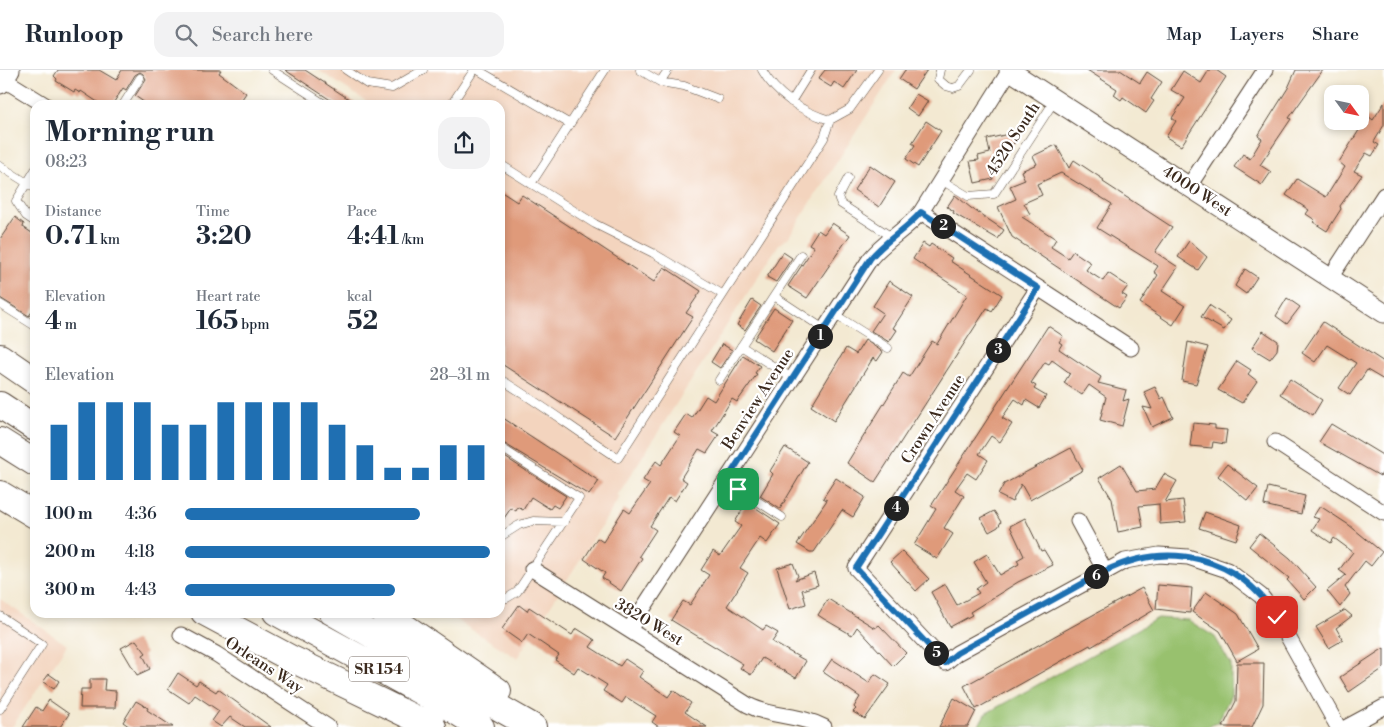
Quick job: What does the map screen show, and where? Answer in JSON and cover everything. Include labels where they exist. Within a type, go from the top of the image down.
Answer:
[{"type":"highway","points":[[0,357],[30,378]]},
{"type":"highway","points":[[0,405],[30,425]]},
{"type":"highway","points":[[0,442],[30,460]]},
{"type":"highway","points":[[0,494],[30,512]]},
{"type":"highway","points":[[215,618],[290,658],[433,727]]},
{"type":"highway","name":"SR 154","points":[[287,618],[449,707],[481,727]]},
{"type":"highway","name":"SR 154","points":[[342,618],[533,727]]},
{"type":"highway","points":[[392,618],[550,727]]},
{"type":"street","name":"4000 West","points":[[1010,70],[1384,313]]},
{"type":"street","name":"Benview Avenue","points":[[629,630],[870,259],[921,212],[1010,70]]},
{"type":"street","points":[[1189,186],[1265,70]]},
{"type":"street","points":[[4,77],[38,100]]},
{"type":"street","points":[[1330,278],[1384,195]]},
{"type":"street","points":[[921,212],[1131,348]]},
{"type":"street","name":"Crown Avenue","points":[[1038,288],[856,568],[945,663],[957,653],[1105,571]]},
{"type":"street","points":[[1275,442],[1384,513]]},
{"type":"street","points":[[1078,521],[1105,571],[1125,561],[1159,555],[1175,555],[1214,564],[1239,578],[1270,606],[1338,727]]},
{"type":"street","name":"3820 West","points":[[532,569],[748,705],[761,712],[804,718],[824,727]]},
{"type":"street","name":"Orleans Way","points":[[180,635],[216,654],[328,727]]},
{"type":"street","points":[[1347,727],[1384,707]]},
{"type":"lane","points":[[272,70],[318,100]]},
{"type":"lane","points":[[346,70],[367,84],[392,88],[423,70]]},
{"type":"lane","points":[[454,100],[474,70]]},
{"type":"lane","points":[[478,70],[570,124]]},
{"type":"lane","points":[[531,184],[605,70]]},
{"type":"lane","points":[[640,70],[660,82],[684,86],[718,99]]},
{"type":"lane","points":[[660,82],[668,70]]},
{"type":"lane","points":[[762,70],[771,86],[791,102],[816,116],[830,120]]},
{"type":"lane","points":[[791,102],[811,70]]},
{"type":"lane","points":[[505,382],[540,404],[558,420],[618,458],[824,138],[830,120],[850,109],[878,70]]},
{"type":"lane","points":[[940,70],[938,79],[940,82],[953,88],[959,86],[971,70]]},
{"type":"lane","points":[[126,100],[140,78]]},
{"type":"lane","name":"4520 South","points":[[941,180],[968,196],[994,194],[1055,100]]},
{"type":"lane","points":[[0,166],[30,184]]},
{"type":"lane","points":[[505,167],[594,224],[653,253],[722,294]]},
{"type":"lane","points":[[30,178],[16,202],[30,219]]},
{"type":"lane","points":[[848,178],[838,196],[841,204],[892,237]]},
{"type":"lane","points":[[719,380],[801,255]]},
{"type":"lane","points":[[774,296],[824,329]]},
{"type":"lane","points":[[0,304],[30,323]]},
{"type":"lane","points":[[834,314],[888,348]]},
{"type":"lane","points":[[741,346],[792,378]]},
{"type":"lane","points":[[505,450],[579,498],[517,592],[505,598]]},
{"type":"lane","points":[[726,481],[782,517]]},
{"type":"lane","points":[[505,534],[519,525],[533,521],[564,522]]},
{"type":"lane","points":[[0,616],[42,644],[0,708]]},
{"type":"shaded area","points":[[318,70],[896,70],[788,238],[779,244],[617,496],[620,497],[517,658],[453,618],[505,618],[505,100],[364,100]]},
{"type":"shaded area","points":[[0,599],[67,645],[12,727],[0,727]]},
{"type":"green space","points":[[1158,618],[1188,620],[1215,637],[1231,665],[1231,695],[1218,722],[1208,727],[978,727],[985,714]]},
{"type":"building","points":[[58,70],[99,70],[116,80],[122,70],[221,70],[219,73],[246,93],[241,100],[141,100],[135,96],[146,79],[140,72],[135,75],[126,90],[123,88],[115,100],[94,100],[81,91],[80,93],[75,90],[74,92],[56,81],[57,79],[54,76]]},
{"type":"building","points":[[285,70],[305,70],[350,100],[330,100]]},
{"type":"building","points":[[825,70],[857,70],[844,89],[834,82],[831,87],[818,79]]},
{"type":"building","points":[[905,70],[927,70],[914,89],[899,79]]},
{"type":"building","points":[[1087,70],[1120,70],[1140,83],[1147,72],[1162,82],[1151,99],[1154,101],[1146,113],[1123,97],[1121,100],[1114,95],[1117,89]]},
{"type":"building","points":[[1209,70],[1216,70],[1226,77],[1181,146],[1166,137],[1176,121],[1172,118],[1185,98],[1171,90],[1183,71],[1201,83]]},
{"type":"building","points":[[1296,70],[1323,70],[1289,118],[1291,119],[1260,165],[1271,172],[1262,185],[1234,167],[1243,154],[1250,159],[1262,139],[1258,136],[1288,88]]},
{"type":"building","points":[[916,94],[928,101],[918,116],[907,108]]},
{"type":"building","points":[[1384,103],[1384,125],[1374,142],[1379,145],[1372,156],[1366,153],[1354,171],[1362,175],[1340,206],[1341,209],[1327,231],[1313,222],[1315,220],[1306,214],[1309,210],[1286,195],[1297,179],[1326,197],[1345,167],[1339,162],[1359,130],[1369,130],[1369,117],[1373,120]]},
{"type":"building","points":[[926,121],[941,131],[918,167],[906,159],[915,145],[912,143]]},
{"type":"building","points":[[1013,133],[1015,143],[1000,147],[1003,161],[999,162],[999,165],[990,167],[993,179],[975,183],[970,161],[979,160],[978,156],[990,153],[987,139]]},
{"type":"building","points":[[1056,145],[1069,168],[1074,160],[1104,180],[1103,182],[1172,227],[1155,252],[1178,267],[1162,291],[1185,306],[1173,325],[1140,303],[1158,275],[1154,272],[1158,266],[1097,228],[1112,204],[1061,173],[1037,184],[1042,195],[1024,203],[1030,214],[1022,217],[1056,239],[1051,247],[1068,258],[1073,251],[1091,263],[1086,270],[1103,281],[1108,273],[1128,286],[1122,294],[1127,297],[1119,308],[1012,237],[998,207],[1016,199],[1010,186],[1025,180],[1021,171],[1037,164],[1033,156]]},
{"type":"building","points":[[870,165],[895,182],[879,207],[854,190]]},
{"type":"building","points":[[505,194],[517,202],[522,195],[654,282],[664,267],[701,291],[686,313],[693,317],[615,437],[505,366]]},
{"type":"building","points":[[955,195],[1004,230],[998,239],[953,213],[954,211],[947,207]]},
{"type":"building","points":[[15,217],[24,224],[23,227],[30,232],[29,316],[0,298],[0,239]]},
{"type":"building","points":[[832,223],[850,235],[807,298],[788,286],[814,247],[809,244],[818,230],[824,234]]},
{"type":"building","points":[[1189,241],[1207,257],[1198,270],[1178,257]]},
{"type":"building","points":[[923,243],[929,247],[931,244],[952,258],[950,261],[1002,295],[992,311],[987,308],[875,482],[847,463],[903,373],[909,377],[932,341],[937,344],[967,295],[913,259]]},
{"type":"building","points":[[783,252],[792,258],[776,282],[767,277]]},
{"type":"building","points":[[1245,269],[1257,277],[1246,294],[1235,286]]},
{"type":"building","points":[[889,281],[913,297],[893,328],[897,330],[889,342],[871,331],[883,313],[873,306]]},
{"type":"building","points":[[1287,298],[1300,307],[1287,324],[1276,316]]},
{"type":"building","points":[[752,300],[761,306],[745,330],[737,325]]},
{"type":"building","points":[[1209,305],[1231,320],[1224,330],[1201,317]]},
{"type":"building","points":[[774,308],[792,320],[772,351],[754,339]]},
{"type":"building","points":[[1323,322],[1384,362],[1384,380],[1367,370],[1350,395],[1339,388],[1356,363],[1327,345],[1315,362],[1302,353]]},
{"type":"building","points":[[1048,326],[1063,336],[1059,342],[1062,344],[1059,349],[1101,377],[1098,383],[1126,390],[1123,401],[1129,399],[1122,426],[1100,420],[1106,397],[1089,385],[1082,395],[1064,383],[1070,373],[1052,360],[1049,364],[1045,362],[1031,383],[1036,386],[1034,389],[1046,396],[1039,408],[1026,400],[1024,405],[1015,399],[1002,418],[1012,424],[1000,442],[991,436],[979,454],[988,460],[976,479],[967,473],[955,490],[964,496],[944,528],[953,534],[937,559],[914,545],[936,509],[931,506]]},
{"type":"building","points":[[1263,331],[1278,341],[1277,350],[1270,359],[1252,348]]},
{"type":"building","points":[[865,340],[883,352],[877,361],[873,358],[834,421],[811,406],[846,348],[856,354]]},
{"type":"building","points":[[1188,342],[1208,347],[1196,384],[1182,381]]},
{"type":"building","points":[[722,344],[732,350],[720,368],[711,362]]},
{"type":"building","points":[[743,355],[760,366],[755,373],[757,374],[737,402],[732,399],[712,431],[719,435],[707,453],[699,449],[681,478],[687,482],[675,501],[669,497],[650,526],[656,530],[639,556],[642,558],[621,591],[602,578],[605,573],[584,559],[597,538],[603,542],[624,509],[630,513],[650,484],[643,480],[656,461],[661,465],[680,436],[674,432],[686,414],[692,418],[706,396],[714,401]]},
{"type":"building","points":[[1237,361],[1251,370],[1248,374],[1257,381],[1242,403],[1218,390]]},
{"type":"building","points":[[1290,379],[1322,400],[1313,415],[1280,394]]},
{"type":"building","points":[[1155,387],[1161,399],[1164,397],[1173,417],[1152,427],[1143,407],[1152,409],[1144,392]]},
{"type":"building","points":[[505,419],[599,481],[589,495],[505,444]]},
{"type":"building","points":[[1193,423],[1215,425],[1215,429],[1227,430],[1225,444],[1213,442],[1212,448],[1190,446]]},
{"type":"building","points":[[1331,424],[1384,456],[1384,471],[1380,476],[1319,442]]},
{"type":"building","points":[[785,447],[808,462],[780,509],[760,496],[773,474],[770,471]]},
{"type":"building","points":[[1071,448],[1083,470],[1030,500],[1021,484],[1012,502],[998,495],[1004,484]]},
{"type":"building","points":[[505,457],[566,496],[558,508],[553,505],[550,509],[531,497],[523,510],[518,507],[516,511],[511,508],[505,517]]},
{"type":"building","points":[[1121,464],[1137,491],[1155,489],[1164,474],[1177,481],[1165,502],[1183,500],[1186,522],[1160,524],[1159,504],[1139,506],[1143,527],[1118,532],[1112,499],[1099,478]]},
{"type":"building","points":[[1227,464],[1258,488],[1248,501],[1218,476]]},
{"type":"building","points":[[836,478],[865,497],[853,517],[842,510],[814,552],[810,552],[797,544],[827,500],[823,498]]},
{"type":"building","points":[[1268,487],[1305,496],[1301,514],[1264,505]]},
{"type":"building","points":[[747,502],[780,524],[767,543],[760,538],[740,568],[748,573],[727,606],[763,630],[766,626],[778,633],[772,642],[806,661],[796,678],[762,658],[751,675],[740,668],[743,664],[671,620],[683,601],[690,605],[709,575],[701,570],[713,551],[720,556],[741,526],[735,522]]},
{"type":"building","points":[[1320,506],[1349,525],[1382,552],[1371,566],[1365,561],[1345,587],[1350,594],[1340,607],[1327,591],[1346,575],[1339,570],[1353,552],[1334,538],[1331,543],[1312,530],[1319,519],[1313,517]]},
{"type":"building","points":[[994,511],[1001,522],[998,527],[989,532],[981,518]]},
{"type":"building","points":[[1205,512],[1241,525],[1236,540],[1199,528]]},
{"type":"building","points":[[1025,518],[1041,551],[1044,550],[1053,565],[1018,582],[970,612],[972,615],[950,627],[931,592],[945,584],[957,605],[979,593],[976,589],[986,582],[974,562],[987,554],[1000,575],[1019,564],[1017,560],[1024,556],[1010,526]]},
{"type":"building","points":[[1259,533],[1290,558],[1316,587],[1304,599],[1287,580],[1289,578],[1249,546]]},
{"type":"building","points":[[902,551],[929,579],[916,591],[890,562]]},
{"type":"building","points":[[793,563],[798,576],[795,580],[814,573],[818,585],[802,590],[806,604],[790,609],[777,568]]},
{"type":"building","points":[[1158,585],[1192,588],[1190,613],[1156,609]]},
{"type":"building","points":[[1142,588],[1154,610],[1091,647],[1090,645],[976,709],[964,686]]},
{"type":"building","points":[[1206,592],[1238,614],[1258,649],[1237,661],[1220,631],[1192,612]]},
{"type":"building","points":[[828,599],[875,628],[879,625],[906,653],[893,666],[857,627],[852,635],[818,615]]},
{"type":"building","points":[[519,605],[527,611],[529,607],[572,635],[576,628],[595,640],[590,647],[620,666],[625,659],[643,671],[639,677],[668,697],[673,690],[691,703],[685,712],[707,727],[659,727],[652,722],[656,716],[626,697],[622,703],[603,691],[607,685],[578,667],[574,673],[555,660],[559,655],[528,634],[522,643],[502,629]]},
{"type":"building","points":[[1345,610],[1352,616],[1336,628],[1343,640],[1329,648],[1316,627]]},
{"type":"building","points":[[136,640],[146,653],[143,655],[150,669],[137,675],[121,648]]},
{"type":"building","points":[[1384,648],[1384,668],[1349,692],[1340,677]]},
{"type":"building","points":[[832,659],[869,683],[875,674],[890,684],[865,719],[853,712],[860,697],[823,672]]},
{"type":"building","points":[[1237,663],[1264,663],[1263,704],[1252,727],[1223,727],[1236,701]]},
{"type":"building","points":[[178,673],[196,685],[199,681],[216,692],[218,689],[271,727],[245,727],[230,717],[221,727],[212,721],[219,711],[195,695],[189,703],[168,689]]},
{"type":"building","points":[[49,674],[59,681],[54,689],[43,682]]},
{"type":"building","points":[[90,679],[105,679],[104,690],[116,691],[115,708],[80,708],[81,689],[90,689]]},
{"type":"building","points":[[954,698],[976,711],[968,727],[939,727]]},
{"type":"building","points":[[49,700],[69,714],[60,727],[23,727],[36,707],[42,711]]},
{"type":"building","points":[[136,701],[173,727],[130,727],[123,722]]},
{"type":"route","points":[[738,489],[726,481],[870,259],[881,246],[908,226],[921,212],[1038,288],[856,568],[945,663],[957,653],[1105,571],[1125,561],[1144,557],[1175,555],[1214,564],[1239,578],[1261,596],[1277,617]]}]
